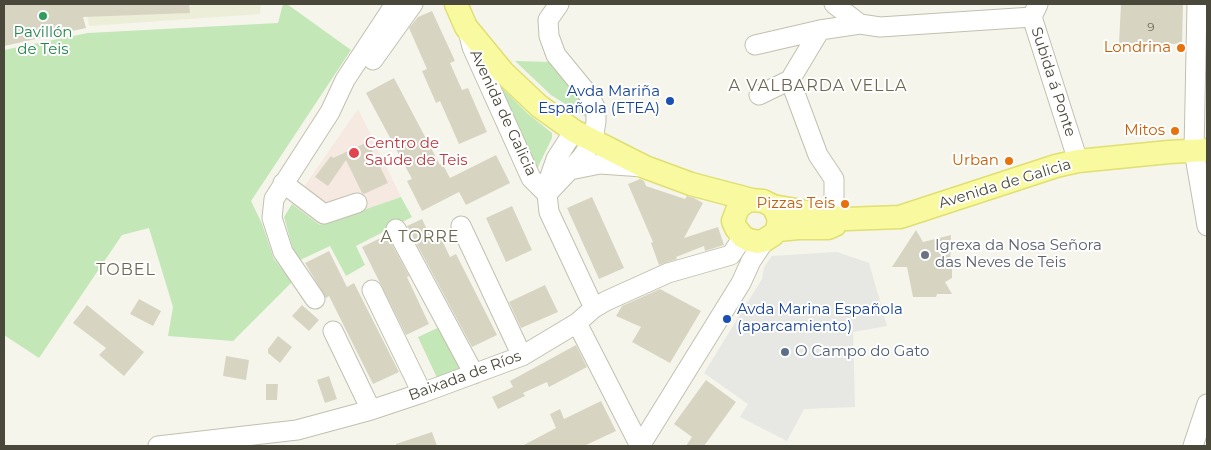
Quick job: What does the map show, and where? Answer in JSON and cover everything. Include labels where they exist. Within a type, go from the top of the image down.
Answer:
[{"type":"main road","name":"Avenida de Galicia","points":[[456,4],[466,27],[502,72],[539,106],[583,136],[645,167],[691,184],[762,203],[840,218],[900,217],[1056,166],[1169,152],[1200,151]]},
{"type":"main road","name":"Avenida de Galicia","points":[[691,184],[699,194],[753,238],[799,228],[828,228],[840,218]]},
{"type":"main road","points":[[747,202],[762,203],[778,215],[753,238],[738,208],[747,202]]},
{"type":"street","points":[[315,299],[283,252],[272,218],[274,199],[330,112],[345,80],[395,4]]},
{"type":"street","points":[[330,112],[354,87],[413,4]]},
{"type":"street","points":[[558,4],[548,20],[549,36],[556,55],[588,94],[596,109],[596,122],[583,136]]},
{"type":"street","points":[[834,4],[860,24]]},
{"type":"street","points":[[1197,4],[1200,151],[1207,226]]},
{"type":"street","points":[[755,45],[820,30],[860,24],[880,27],[1035,10]]},
{"type":"street","name":"Subida á Ponte","points":[[1035,10],[1078,162]]},
{"type":"street","name":"Avenida de Galicia","points":[[466,27],[472,47],[531,178],[547,194]]},
{"type":"street","points":[[759,95],[790,80],[820,30]]},
{"type":"street","points":[[790,80],[818,155],[834,179],[840,218]]},
{"type":"street","name":"Avenida de Galicia","points":[[547,194],[582,157],[583,136]]},
{"type":"street","name":"Avenida de Galicia","points":[[583,136],[556,159],[548,182],[547,194],[549,212],[594,308]]},
{"type":"street","name":"Avenida de Galicia","points":[[570,170],[600,164],[645,167]]},
{"type":"street","points":[[283,184],[324,214],[357,203]]},
{"type":"street","points":[[461,226],[522,356]]},
{"type":"street","points":[[396,229],[474,374]]},
{"type":"street","points":[[640,446],[741,283],[753,238]]},
{"type":"street","name":"Baixada de Ríos","points":[[158,446],[297,430],[371,410],[422,393],[522,356],[577,323],[594,308],[668,273],[731,255],[753,238]]},
{"type":"street","points":[[372,290],[422,393]]},
{"type":"street","points":[[577,323],[640,446]]},
{"type":"street","points":[[333,331],[371,410]]},
{"type":"street","points":[[1193,446],[1207,404]]},
{"type":"shaded area","points":[[85,4],[261,4],[260,14],[89,26]]},
{"type":"shaded area","name":"Centro de Saúde de Teis","points":[[358,109],[401,197],[320,225],[292,204]]},
{"type":"shaded area","name":"O Campo do Gato","points":[[837,252],[869,263],[887,326],[853,332],[855,407],[804,409],[787,441],[740,417],[748,404],[704,373],[762,279],[764,267],[772,256]]},
{"type":"green space","points":[[283,4],[287,4],[351,50],[251,201],[262,224],[274,259],[292,282],[233,341],[168,336],[173,307],[149,228],[122,235],[39,358],[4,335],[4,50],[88,33],[278,23]]},
{"type":"green space","points":[[515,61],[552,62],[584,95],[589,119],[551,95]]},
{"type":"green space","points":[[501,87],[527,113],[552,133],[552,138],[537,169]]},
{"type":"green space","points":[[401,197],[412,217],[356,246],[365,265],[346,276],[330,246],[298,261],[284,217],[292,204],[320,225]]},
{"type":"green space","points":[[444,325],[464,368],[438,380],[418,337]]},
{"type":"building","name":"Pavillón de Teis","points":[[4,4],[189,4],[190,13],[83,17],[86,28],[4,46]]},
{"type":"building","points":[[1121,4],[1183,4],[1182,44],[1119,43]]},
{"type":"building","points":[[432,11],[455,61],[450,63],[462,90],[468,88],[487,132],[459,144],[440,101],[436,103],[422,71],[427,69],[409,28],[418,17]]},
{"type":"building","points":[[394,78],[440,165],[442,163],[450,178],[496,155],[510,183],[466,205],[459,192],[422,211],[407,181],[412,179],[366,93]]},
{"type":"building","points":[[368,142],[388,183],[364,194],[362,193],[346,160],[328,186],[315,177],[331,156],[333,158]]},
{"type":"building","points":[[640,179],[644,181],[646,186],[685,199],[687,196],[694,198],[703,203],[684,238],[718,227],[724,245],[705,251],[704,246],[659,265],[651,243],[653,242],[628,184]]},
{"type":"building","points":[[592,197],[624,268],[599,279],[567,208]]},
{"type":"building","points":[[512,206],[532,250],[506,262],[486,218]]},
{"type":"building","points":[[422,219],[433,242],[441,238],[450,257],[456,254],[497,335],[472,347],[407,226]]},
{"type":"building","name":"Igrexa da Nosa Señora das Neves de Teis","points":[[916,230],[923,242],[951,235],[950,269],[952,269],[952,278],[945,282],[952,294],[937,294],[936,297],[913,297],[907,267],[892,267]]},
{"type":"building","points":[[387,235],[409,276],[407,277],[429,324],[406,335],[362,247]]},
{"type":"building","points":[[329,251],[347,287],[354,283],[399,372],[373,384],[329,296],[326,298],[305,263]]},
{"type":"building","points":[[545,285],[558,312],[521,328],[509,302]]},
{"type":"building","points":[[660,289],[701,311],[670,363],[632,342],[641,327],[616,316],[622,306]]},
{"type":"building","points":[[139,299],[161,311],[153,326],[130,314]]},
{"type":"building","points":[[87,305],[144,352],[124,376],[99,355],[106,348],[73,323]]},
{"type":"building","points":[[302,305],[319,320],[309,331],[292,316]]},
{"type":"building","points":[[278,336],[292,347],[280,363],[268,353],[268,349]]},
{"type":"building","points":[[576,345],[587,367],[549,387],[547,382],[523,393],[525,396],[498,409],[492,397],[513,387],[510,381]]},
{"type":"building","points":[[226,356],[249,360],[246,380],[223,376]]},
{"type":"building","points":[[329,376],[337,399],[325,403],[317,380]]},
{"type":"building","points":[[706,380],[736,402],[704,446],[686,446],[692,437],[674,424]]},
{"type":"building","points":[[266,384],[278,384],[277,400],[266,400]]},
{"type":"building","points":[[601,401],[616,431],[584,446],[522,446],[556,428],[550,414],[560,409],[564,419]]},
{"type":"building","points":[[432,432],[437,446],[396,446],[396,444]]},
{"type":"place","name":"Pavillón de Teis","points":[[43,16]]},
{"type":"place","name":"Londrina","points":[[1181,48]]},
{"type":"place","name":"Avda Mariña Española (ETEA)","points":[[670,101]]},
{"type":"place","name":"Mitos","points":[[1175,131]]},
{"type":"place","name":"Centro de Saúde de Teis","points":[[354,153]]},
{"type":"place","name":"Urban","points":[[1009,161]]},
{"type":"place","name":"Pizzas Teis","points":[[845,204]]},
{"type":"place","name":"Igrexa da Nosa Señora das Neves de Teis","points":[[925,255]]},
{"type":"place","name":"Avda Marina Española (aparcamiento)","points":[[727,319]]},
{"type":"place","name":"O Campo do Gato","points":[[785,352]]},
{"type":"district","name":"A VALBARDA VELLA","points":[[818,86]]},
{"type":"district","name":"A TORRE","points":[[420,237]]},
{"type":"district","name":"TOBEL","points":[[126,270]]}]
